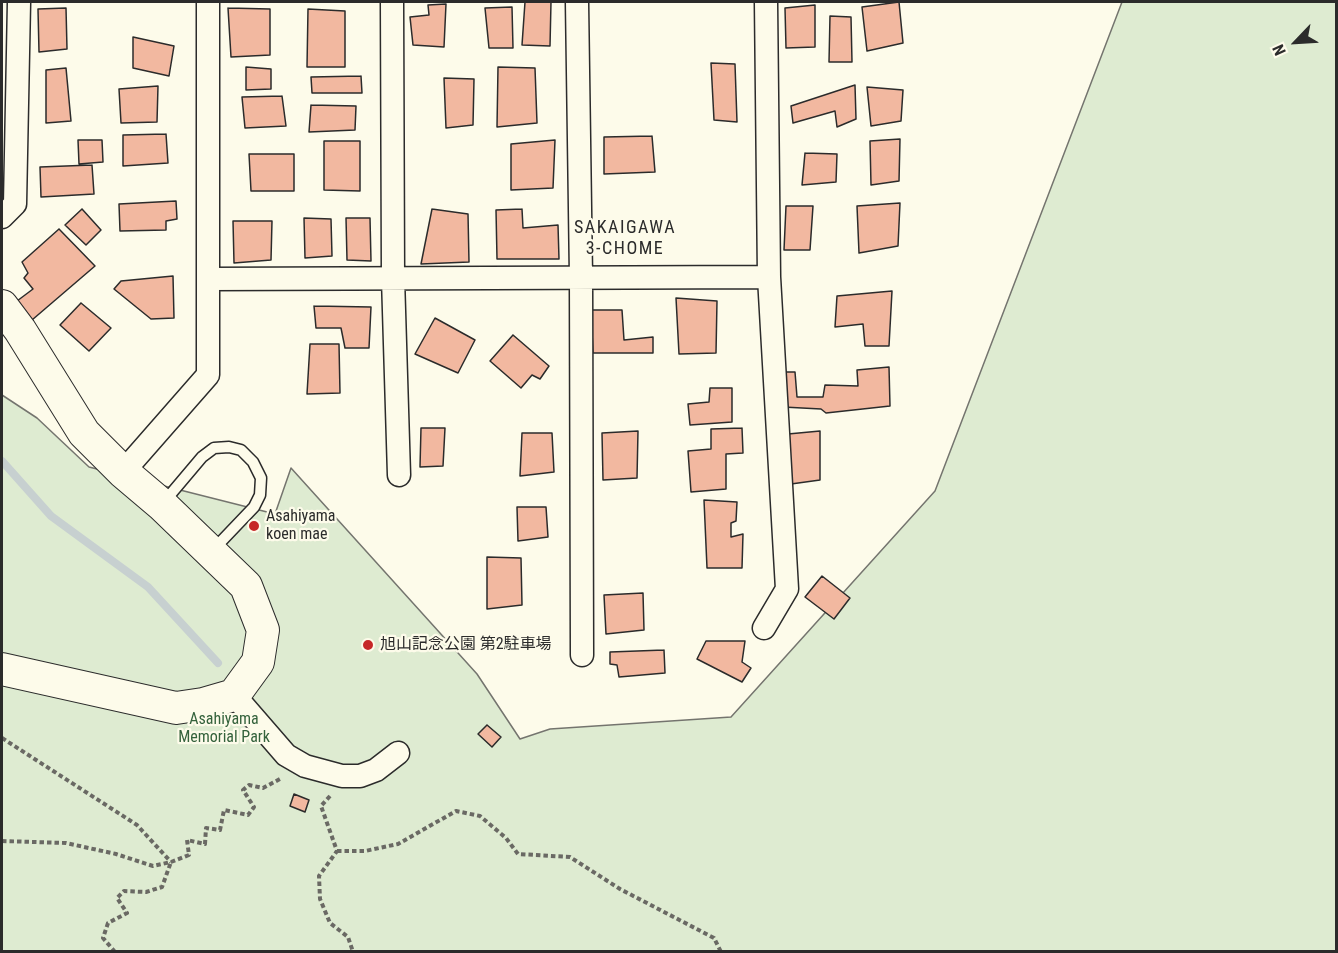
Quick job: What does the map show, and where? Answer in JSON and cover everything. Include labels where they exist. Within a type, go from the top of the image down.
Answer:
[{"type":"street","points":[[2,217],[15,204],[19,2]]},
{"type":"street","points":[[123,472],[208,375],[208,2]]},
{"type":"street","points":[[392,2],[393,278],[399,475]]},
{"type":"street","points":[[577,2],[581,277],[582,655]]},
{"type":"street","points":[[764,628],[787,589],[769,277],[766,2]]},
{"type":"street","points":[[208,279],[769,277]]},
{"type":"street","points":[[2,306],[20,330],[84,433],[246,586],[263,630],[258,662],[234,695],[203,704],[176,708],[2,669]]},
{"type":"street","points":[[234,695],[286,754],[304,765],[333,774],[360,776],[376,770],[398,753]]},
{"type":"lane","points":[[162,505],[202,456],[214,448],[229,447],[241,450],[253,462],[261,478],[260,495],[254,507],[211,552]]},
{"type":"path","points":[[2,738],[137,825],[171,862]]},
{"type":"path","points":[[2,841],[66,843],[116,854],[153,866],[171,862],[189,855],[187,840],[205,844],[206,828],[220,830],[224,810],[249,814],[254,807],[243,790],[249,785],[263,788],[285,776]]},
{"type":"path","points":[[327,786],[330,797],[321,806],[337,850]]},
{"type":"path","points":[[337,850],[365,851],[398,844],[456,811],[480,816],[506,838],[518,854],[570,857],[620,889],[714,938],[721,951]]},
{"type":"path","points":[[337,850],[319,876],[320,899],[330,923],[348,937],[353,951]]},
{"type":"path","points":[[115,951],[103,938],[108,923],[127,913],[117,898],[124,891],[147,892],[162,887],[171,862]]},
{"type":"green space","name":"Asahiyama Memorial Park","points":[[1122,2],[1336,2],[1336,951],[2,951],[2,395],[37,418],[89,467],[275,514],[291,468],[477,674],[520,739],[550,729],[731,717],[935,491]]},
{"type":"building","points":[[525,2],[551,2],[550,46],[522,45]]},
{"type":"building","points":[[899,2],[903,43],[867,51],[862,7]]},
{"type":"building","points":[[446,4],[444,47],[413,45],[410,17],[429,15],[428,5]]},
{"type":"building","points":[[815,5],[815,47],[786,48],[785,8]]},
{"type":"building","points":[[512,7],[513,48],[489,48],[485,8]]},
{"type":"building","points":[[66,8],[67,49],[39,52],[38,9]]},
{"type":"building","points":[[228,8],[270,9],[270,55],[231,57]]},
{"type":"building","points":[[308,9],[345,11],[345,67],[307,67]]},
{"type":"building","points":[[830,16],[851,17],[852,62],[829,62]]},
{"type":"building","points":[[133,37],[174,46],[169,76],[133,68]]},
{"type":"building","points":[[711,63],[735,64],[737,122],[714,120]]},
{"type":"building","points":[[246,67],[271,69],[271,89],[246,90]]},
{"type":"building","points":[[498,67],[535,68],[537,123],[497,127]]},
{"type":"building","points":[[66,68],[71,121],[46,123],[46,70]]},
{"type":"building","points":[[361,76],[362,93],[312,93],[311,77]]},
{"type":"building","points":[[444,78],[474,79],[473,125],[446,128]]},
{"type":"building","points":[[855,85],[856,119],[837,127],[835,111],[793,123],[791,106]]},
{"type":"building","points":[[158,86],[157,122],[121,123],[119,89]]},
{"type":"building","points":[[867,87],[903,90],[901,121],[871,126]]},
{"type":"building","points":[[282,96],[286,126],[245,128],[242,97]]},
{"type":"building","points":[[311,105],[356,106],[355,130],[309,132]]},
{"type":"building","points":[[166,134],[168,163],[123,166],[123,135]]},
{"type":"building","points":[[652,136],[655,172],[604,174],[604,137]]},
{"type":"building","points":[[900,139],[899,181],[871,185],[870,141]]},
{"type":"building","points":[[78,140],[102,140],[103,162],[79,164]]},
{"type":"building","points":[[555,140],[553,188],[511,190],[511,144]]},
{"type":"building","points":[[324,141],[360,141],[360,191],[324,190]]},
{"type":"building","points":[[805,153],[837,154],[836,182],[802,185]]},
{"type":"building","points":[[249,154],[294,154],[294,191],[251,191]]},
{"type":"building","points":[[92,165],[94,194],[41,197],[40,167]]},
{"type":"building","points":[[176,201],[177,219],[166,221],[166,230],[120,231],[119,204]]},
{"type":"building","points":[[900,203],[898,246],[859,253],[857,206]]},
{"type":"building","points":[[786,206],[813,206],[810,250],[784,250]]},
{"type":"building","points":[[82,209],[101,230],[86,245],[65,225]]},
{"type":"building","points":[[432,209],[468,214],[469,262],[421,264]]},
{"type":"building","points":[[522,209],[523,228],[558,225],[559,259],[497,259],[496,210]]},
{"type":"building","points":[[304,218],[331,219],[332,256],[305,258]]},
{"type":"building","points":[[346,218],[370,218],[371,261],[347,260]]},
{"type":"building","points":[[233,221],[272,221],[271,260],[234,263]]},
{"type":"building","points":[[59,229],[95,266],[32,320],[17,301],[33,289],[24,278],[28,273],[22,262]]},
{"type":"building","points":[[173,276],[174,318],[151,319],[114,289],[121,281]]},
{"type":"building","points":[[892,291],[889,346],[865,346],[863,324],[835,327],[837,296]]},
{"type":"building","points":[[676,298],[717,301],[716,353],[679,354]]},
{"type":"building","points":[[81,303],[111,328],[89,351],[60,325]]},
{"type":"building","points":[[314,306],[371,307],[369,348],[345,348],[341,328],[316,328]]},
{"type":"building","points":[[591,310],[622,310],[624,340],[653,337],[653,353],[593,353]]},
{"type":"building","points":[[435,318],[475,340],[458,373],[415,354]]},
{"type":"building","points":[[513,335],[549,366],[540,379],[532,375],[521,388],[490,361]]},
{"type":"building","points":[[310,344],[339,344],[340,393],[307,394]]},
{"type":"building","points":[[889,367],[890,406],[826,413],[821,409],[783,407],[778,372],[795,372],[797,397],[823,397],[825,385],[858,386],[857,370]]},
{"type":"building","points":[[710,388],[732,388],[732,422],[690,425],[688,404],[709,402]]},
{"type":"building","points":[[421,428],[445,428],[443,466],[420,467]]},
{"type":"building","points":[[742,428],[743,453],[726,454],[726,489],[691,492],[688,451],[711,449],[711,429]]},
{"type":"building","points":[[638,431],[637,478],[603,480],[602,433]]},
{"type":"building","points":[[820,431],[820,480],[791,484],[788,434]]},
{"type":"building","points":[[522,433],[552,433],[554,472],[520,476]]},
{"type":"building","points":[[704,500],[737,502],[736,521],[731,523],[731,537],[743,534],[742,568],[707,568]]},
{"type":"building","points":[[517,507],[546,507],[548,537],[518,541]]},
{"type":"building","points":[[487,557],[521,558],[522,605],[487,609]]},
{"type":"building","points":[[822,576],[850,598],[834,619],[805,597]]},
{"type":"building","points":[[643,593],[644,630],[606,634],[604,595]]},
{"type":"building","points":[[706,641],[745,641],[742,662],[751,668],[742,682],[697,659]]},
{"type":"building","points":[[664,650],[665,673],[619,677],[617,665],[610,664],[610,652]]},
{"type":"building","points":[[487,725],[501,737],[492,747],[478,734]]},
{"type":"building","points":[[294,794],[309,800],[305,812],[290,806]]},
{"type":"waterway","points":[[2,461],[51,516],[148,587],[218,663]]},
{"type":"place","name":"Asahiyama koen mae","points":[[254,526]]},
{"type":"place","name":"旭山記念公園 第2駐車場","points":[[368,645]]},
{"type":"district","name":"SAKAIGAWA 3-CHOME","points":[[625,238]]}]
